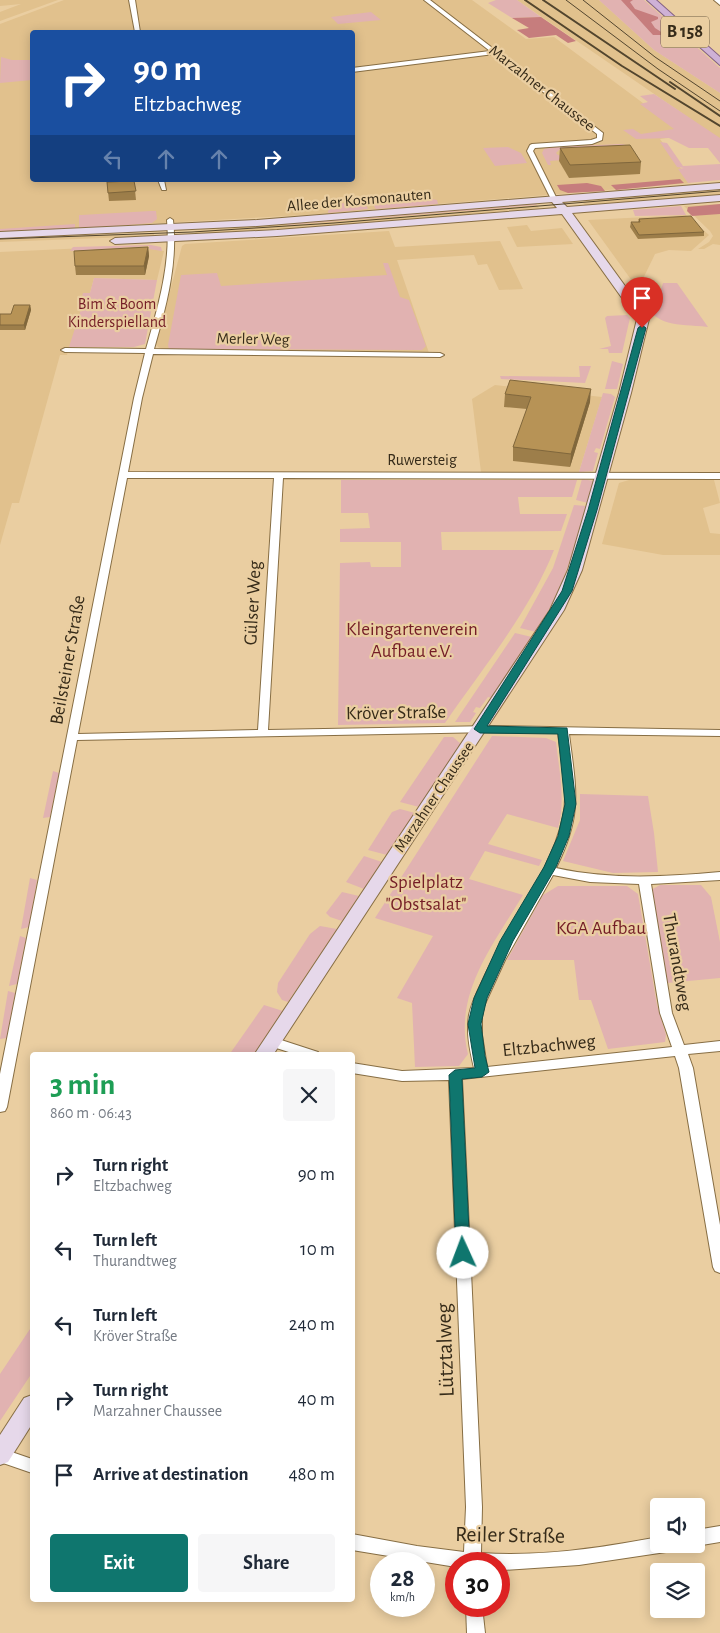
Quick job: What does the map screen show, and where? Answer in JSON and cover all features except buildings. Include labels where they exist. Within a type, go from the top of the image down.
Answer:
[{"type":"main road","name":"B 158","points":[[651,0],[720,62]]},
{"type":"main road","name":"B 158","points":[[666,0],[720,49]]},
{"type":"main road","name":"Allee der Kosmonauten","points":[[0,236],[171,224],[256,223],[720,186]]},
{"type":"main road","name":"Allee der Kosmonauten","points":[[0,244],[173,239],[720,198]]},
{"type":"main road","name":"Marzahner Chaussee","points":[[267,1048],[480,729],[567,591],[575,570],[643,319],[554,199]]},
{"type":"main road","points":[[0,1455],[30,1409]]},
{"type":"street","points":[[132,0],[138,30]]},
{"type":"street","name":"Marzahner Chaussee","points":[[427,0],[596,129],[601,135],[598,140],[592,142],[532,146],[530,151],[554,199]]},
{"type":"street","points":[[717,0],[720,3]]},
{"type":"street","points":[[355,70],[495,52]]},
{"type":"street","points":[[162,182],[164,189]]},
{"type":"street","name":"Beilsteiner Straße","points":[[0,1108],[144,368],[150,352],[168,272],[173,239],[171,224]]},
{"type":"street","name":"Merler Weg","points":[[65,350],[440,354]]},
{"type":"street","name":"Ruwersteig","points":[[123,475],[720,476]]},
{"type":"street","name":"Gülser Weg","points":[[263,733],[279,475]]},
{"type":"street","name":"Kröver Straße","points":[[73,737],[480,729],[720,733]]},
{"type":"street","points":[[482,1072],[478,1056],[475,1024],[481,998],[506,941],[548,870],[563,836],[570,804],[563,730]]},
{"type":"street","points":[[548,870],[575,878],[644,879],[720,876]]},
{"type":"street","name":"Thurandtweg","points":[[644,879],[666,1013],[686,1068],[720,1267]]},
{"type":"street","name":"Eltzbachweg","points":[[355,1068],[402,1076],[455,1075],[720,1046]]},
{"type":"street","points":[[267,1048],[293,1052]]},
{"type":"street","name":"Lütztalweg","points":[[455,1075],[474,1507],[472,1552]]},
{"type":"street","points":[[0,1455],[30,1465]]},
{"type":"street","points":[[705,1536],[720,1534]]},
{"type":"street","name":"Reiler Straße","points":[[355,1543],[393,1551],[445,1558]]},
{"type":"street","name":"Reiler Straße","points":[[510,1562],[581,1558],[650,1547]]},
{"type":"street","points":[[475,1617],[476,1633]]},
{"type":"shaded area","points":[[0,0],[58,0],[0,21],[0,12],[21,4],[0,6]]},
{"type":"shaded area","points":[[64,0],[472,0],[526,39],[554,37],[686,135],[660,139],[691,183],[305,215],[0,232],[0,24]]},
{"type":"shaded area","points":[[517,0],[599,0],[654,50],[720,93],[720,139]]},
{"type":"shaded area","points":[[621,0],[633,0],[630,2],[635,9],[658,17],[658,19],[651,22],[655,28],[666,35],[653,35]]},
{"type":"shaded area","points":[[541,17],[576,41],[568,43],[556,35],[529,38],[517,30],[529,28],[512,18]]},
{"type":"shaded area","points":[[680,179],[684,183],[616,190],[611,185]]},
{"type":"shaded area","points":[[587,183],[601,186],[605,191],[568,193],[560,190],[557,185]]},
{"type":"shaded area","points":[[720,190],[720,195],[585,205],[582,202],[687,191]]},
{"type":"shaded area","points":[[720,204],[720,245],[713,244],[704,249],[698,249],[709,242],[713,236],[684,206]]},
{"type":"shaded area","points":[[720,204],[720,214],[692,216],[687,211],[688,207]]},
{"type":"shaded area","points":[[537,205],[539,208],[357,224],[196,234],[195,231]]},
{"type":"shaded area","points":[[686,215],[709,235],[691,251],[669,250],[655,254],[640,285],[635,285],[588,220]]},
{"type":"shaded area","points":[[527,225],[531,231],[562,228],[573,244],[517,247],[507,227]]},
{"type":"shaded area","points":[[389,231],[395,247],[500,241],[523,289],[499,290],[487,264],[478,265],[474,255],[397,260],[429,353],[162,349],[156,344],[182,246],[185,244]]},
{"type":"shaded area","points":[[154,233],[154,236],[0,242],[0,238]]},
{"type":"shaded area","points":[[151,245],[152,249],[164,251],[157,280],[94,278],[90,293],[85,297],[79,343],[69,347],[67,355],[60,355],[19,503],[12,503],[0,545],[0,252]]},
{"type":"shaded area","points":[[495,385],[602,397],[579,472],[481,472],[472,399]]},
{"type":"shaded area","points":[[629,480],[714,480],[720,503],[703,508],[710,533],[720,534],[720,555],[663,555],[602,544],[619,483]]},
{"type":"green space","points":[[496,0],[517,0],[541,17],[512,18],[488,3]]},
{"type":"green space","points":[[599,0],[644,0],[720,68],[720,93],[654,50]]},
{"type":"green space","points":[[371,12],[381,20],[338,24],[331,17]]},
{"type":"green space","points":[[1,57],[12,60],[30,60],[30,80],[0,83]]},
{"type":"green space","points":[[654,94],[720,138],[720,163],[708,148],[689,148],[669,138],[636,139],[623,130],[633,129],[641,134],[674,129],[640,104],[648,102],[640,96]]},
{"type":"green space","points":[[660,142],[667,143],[683,166],[720,164],[720,180],[688,183],[678,169],[684,168],[677,167]]},
{"type":"green space","points":[[626,145],[559,150],[556,153],[558,155],[573,159],[550,161],[551,165],[548,165],[542,153],[544,149],[553,147]]},
{"type":"green space","points":[[508,147],[521,153],[527,163],[495,166],[483,148]]},
{"type":"green space","points":[[426,198],[437,200],[438,204],[376,209],[371,202],[426,200]]},
{"type":"green space","points":[[365,202],[368,209],[328,213],[329,204]]},
{"type":"green space","points":[[535,203],[537,205],[287,225],[287,223]]},
{"type":"green space","points":[[681,206],[686,215],[635,216],[633,210]]},
{"type":"green space","points":[[156,211],[157,219],[152,223],[79,229],[79,215]]},
{"type":"green space","points":[[75,224],[75,229],[0,232],[0,229]]},
{"type":"green space","points":[[151,245],[161,247],[162,251],[149,249],[149,246],[70,251],[73,247]]},
{"type":"green space","points":[[383,263],[388,263],[400,297],[409,300],[426,346],[422,350],[169,349],[168,345],[181,275],[217,273],[221,286],[387,275]]},
{"type":"green space","name":"Bim & Boom Kinderspielland","points":[[94,278],[157,280],[145,344],[134,347],[69,347],[85,297],[82,297],[83,293],[90,293]]},
{"type":"green space","points":[[663,283],[677,283],[708,327],[677,324],[660,320],[653,315],[639,297],[660,293]]},
{"type":"green space","points":[[627,315],[630,318],[622,353],[609,353],[608,349],[599,349],[611,346],[605,318],[607,316]]},
{"type":"green space","points":[[612,361],[623,364],[617,389],[605,389]]},
{"type":"green space","points":[[579,366],[591,366],[585,383],[501,379],[500,376],[580,377]]},
{"type":"green space","points":[[603,393],[611,394],[615,397],[600,449],[596,448],[594,452],[598,453],[593,471],[579,472]]},
{"type":"green space","points":[[582,479],[594,481],[588,503],[576,500]]},
{"type":"green space","name":"Kleingartenverein Aufbau e.V.","points":[[341,480],[577,480],[572,497],[518,497],[520,514],[567,514],[561,531],[441,532],[442,550],[554,550],[544,573],[519,617],[445,723],[338,725],[340,563],[370,562],[371,567],[401,567],[401,542],[340,542],[340,529],[370,528],[368,513],[341,513]]},
{"type":"green space","points":[[574,505],[586,506],[572,555],[553,602],[536,632],[520,628],[553,568]]},
{"type":"green space","points":[[515,633],[532,637],[492,698],[488,697],[480,708],[476,707],[473,712],[476,713],[470,722],[455,722]]},
{"type":"green space","name":"Spielplatz \"Obstsalat\"","points":[[492,736],[546,738],[556,742],[562,796],[558,828],[507,814],[488,844],[542,860],[539,866],[485,851],[469,879],[523,895],[488,951],[471,991],[466,1011],[465,1032],[468,1054],[459,1066],[415,1067],[412,1003],[397,998],[433,936],[375,918]]},
{"type":"green space","points":[[444,737],[453,737],[461,744],[419,807],[400,802]]},
{"type":"green space","points":[[53,771],[59,773],[50,817],[43,818]]},
{"type":"green space","name":"KGA Aufbau","points":[[580,794],[648,796],[658,872],[613,873],[563,861],[580,820]]},
{"type":"green space","points":[[400,809],[415,813],[387,855],[368,850],[392,812]]},
{"type":"green space","points":[[364,856],[382,862],[364,889],[346,882]]},
{"type":"green space","points":[[30,878],[37,880],[29,927],[21,929]]},
{"type":"green space","name":"KGA Aufbau","points":[[660,885],[701,885],[711,897],[720,942],[720,978],[667,983],[651,890]]},
{"type":"green space","name":"KGA Aufbau","points":[[558,886],[627,886],[638,894],[657,1005],[666,1035],[665,1042],[608,1049],[591,1000],[579,1000],[574,960],[507,960],[543,895]]},
{"type":"green space","points":[[342,892],[359,896],[342,921],[330,917],[326,913]]},
{"type":"green space","points":[[320,926],[337,929],[288,1002],[282,1000],[277,992],[278,983],[310,934]]},
{"type":"green space","points":[[20,936],[26,938],[17,984],[9,986]]},
{"type":"green space","points":[[8,991],[15,993],[7,1038],[0,1039]]},
{"type":"green space","points":[[264,1005],[283,1011],[255,1052],[231,1052]]},
{"type":"green space","points":[[30,1329],[30,1376],[0,1421],[0,1374]]},
{"type":"tram line","points":[[566,0],[658,69],[720,111]]},
{"type":"tram line","points":[[583,0],[655,57],[720,101]]},
{"type":"tram line","points":[[0,239],[192,232],[334,223],[720,191]]},
{"type":"railway","points":[[525,0],[622,66],[720,126]]},
{"type":"railway","points":[[543,0],[675,89]]},
{"type":"railway","points":[[670,82],[720,116]]},
{"type":"route","points":[[463,1253],[455,1075],[482,1072],[478,1056],[475,1024],[481,998],[506,941],[550,867],[563,836],[569,816],[570,804],[563,730],[480,729],[557,610],[567,591],[593,510],[642,328]]}]
